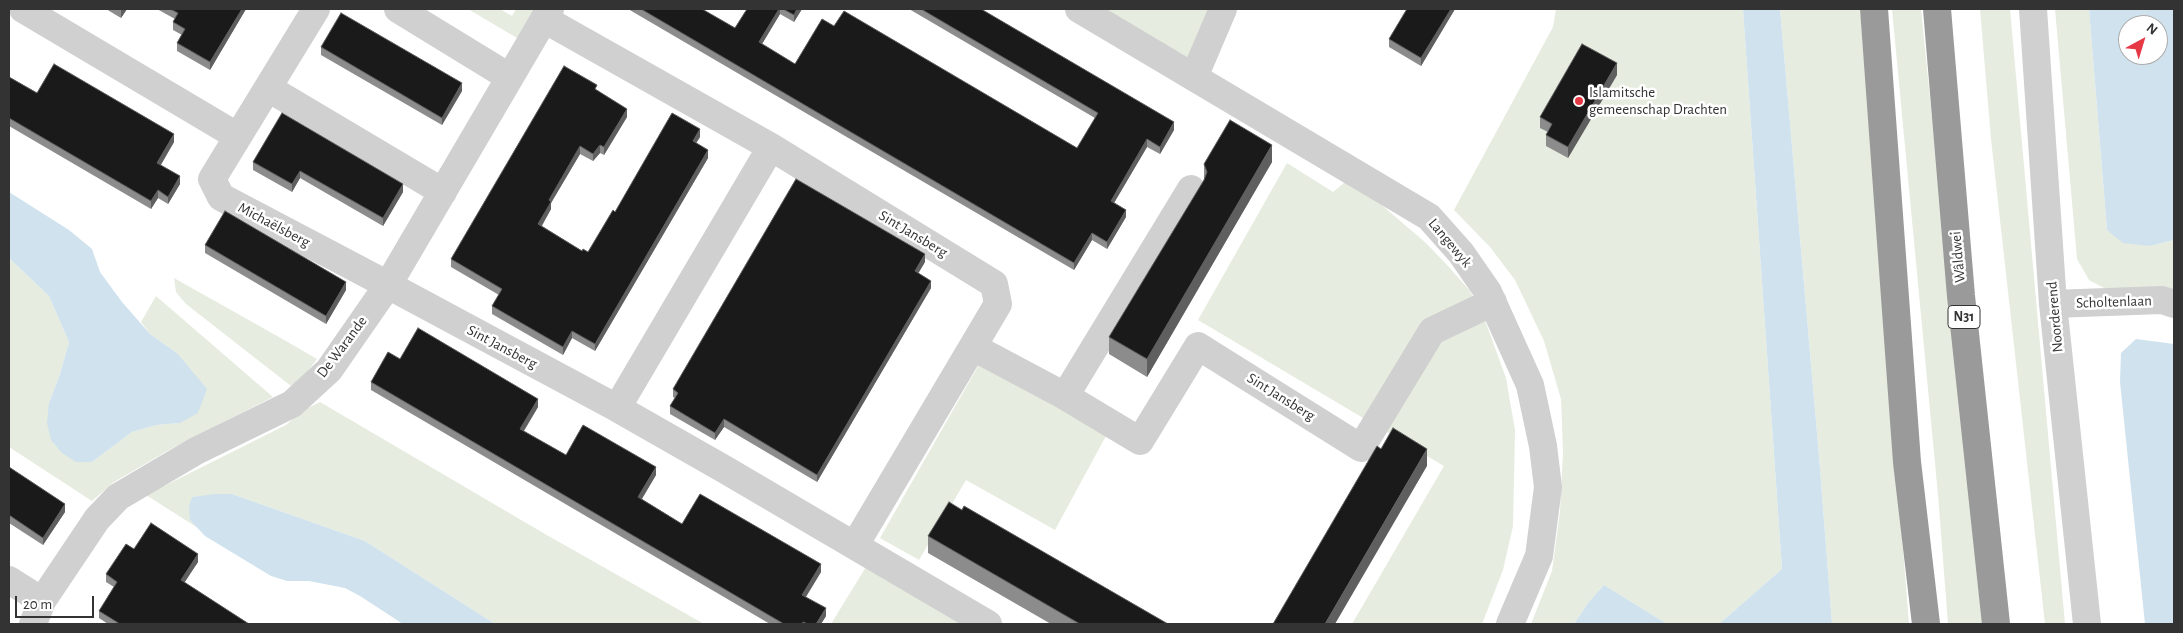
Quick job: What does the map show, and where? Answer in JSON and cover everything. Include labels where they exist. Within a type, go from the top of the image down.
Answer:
[{"type":"highway","points":[[1874,9],[1907,462],[1926,624]]},
{"type":"highway","name":"Wâldwei","points":[[1937,9],[1962,305],[1996,624]]},
{"type":"street","points":[[23,9],[236,136]]},
{"type":"street","name":"Michaëlsberg","points":[[316,9],[236,136],[212,179],[221,197],[388,285]]},
{"type":"street","points":[[398,9],[510,77]]},
{"type":"street","name":"Langewyk","points":[[1078,9],[1428,216],[1461,253],[1493,302],[1530,385],[1543,446],[1548,487],[1540,556],[1510,624]]},
{"type":"street","points":[[1194,78],[1223,9]]},
{"type":"street","name":"Noorderend","points":[[2033,9],[2053,304],[2087,624]]},
{"type":"street","name":"De Warande","points":[[36,618],[97,518],[118,497],[196,451],[292,404],[329,370],[388,285],[547,14]]},
{"type":"street","name":"Sint Jansberg","points":[[547,14],[771,147],[994,284],[998,304],[855,545]]},
{"type":"street","points":[[268,88],[443,192]]},
{"type":"street","points":[[617,408],[771,147]]},
{"type":"street","points":[[1064,396],[1191,189]]},
{"type":"street","name":"Sint Jansberg","points":[[388,285],[617,408],[988,624]]},
{"type":"street","name":"Scholtenlaan","points":[[2053,304],[2162,300],[2174,304]]},
{"type":"street","name":"Sint Jansberg","points":[[973,347],[1064,396],[1140,441],[1198,346],[1361,448],[1432,331],[1493,302]]},
{"type":"street","points":[[9,580],[36,618]]},
{"type":"shaded area","points":[[468,9],[500,9],[512,16],[516,9],[542,9],[522,41]]},
{"type":"shaded area","points":[[1105,9],[1211,9],[1190,59]]},
{"type":"shaded area","points":[[1556,9],[1743,9],[1782,569],[1719,624],[1667,624],[1604,585],[1588,603],[1574,624],[1531,624],[1552,571],[1560,512],[1563,452],[1561,399],[1544,341],[1515,280],[1490,247],[1454,210],[1553,27]]},
{"type":"shaded area","points":[[1780,9],[1860,9],[1909,624],[1832,624]]},
{"type":"shaded area","points":[[1892,9],[1921,9],[1949,286],[1988,624],[1948,624],[1938,495]]},
{"type":"shaded area","points":[[1980,9],[2010,9],[2065,624],[2045,624],[1991,139]]},
{"type":"shaded area","points":[[2055,9],[2089,9],[2107,230],[2150,246],[2174,240],[2174,292],[2104,288],[2089,280],[2077,259]]},
{"type":"shaded area","points":[[1287,163],[1333,192],[1350,178],[1426,243],[1448,266],[1470,291],[1486,323],[1506,378],[1515,430],[1513,526],[1503,570],[1482,624],[1352,624],[1444,466],[1198,320]]},
{"type":"shaded area","points":[[9,258],[49,296],[69,342],[49,403],[92,462],[132,432],[156,425],[180,423],[177,353],[150,334],[141,322],[156,296],[273,397],[169,450],[114,482],[92,501],[9,447]]},
{"type":"shaded area","points":[[174,278],[317,359],[307,372],[291,386],[186,304],[176,292]]},
{"type":"shaded area","points":[[981,361],[1107,434],[1055,530],[966,480],[919,560],[880,538]]},
{"type":"shaded area","points":[[320,402],[545,534],[704,624],[495,624],[365,541],[232,494],[192,497],[190,520],[198,528],[146,495],[286,425],[302,411]]},
{"type":"shaded area","points":[[869,562],[971,624],[831,624]]},
{"type":"water","points":[[1743,9],[1780,9],[1832,624],[1719,624],[1782,569]]},
{"type":"water","points":[[2089,9],[2174,9],[2174,240],[2150,246],[2123,243],[2107,230]]},
{"type":"water","points":[[9,192],[69,230],[92,249],[100,272],[122,302],[150,334],[177,353],[207,389],[198,413],[180,423],[156,425],[132,432],[92,462],[76,462],[62,453],[51,440],[47,423],[49,403],[69,342],[49,296],[9,258]]},
{"type":"water","points":[[2136,339],[2174,344],[2174,624],[2145,624],[2120,382],[2121,353]]},
{"type":"water","points":[[232,494],[365,541],[495,624],[403,624],[345,588],[309,581],[287,581],[271,576],[205,536],[190,520],[189,507],[192,497]]},
{"type":"water","points":[[1604,585],[1667,624],[1574,624],[1588,603]]},
{"type":"building","points":[[170,9],[242,9],[210,62],[177,43],[185,29],[173,22],[178,13]]},
{"type":"building","points":[[641,9],[702,9],[735,28],[747,9],[779,9],[759,42],[795,64],[822,19],[834,26],[844,11],[1077,148],[1098,113],[921,9],[981,9],[1174,122],[1160,147],[1147,139],[1111,201],[1126,210],[1107,242],[1092,233],[1074,263]]},
{"type":"building","points":[[783,9],[797,9],[794,15]]},
{"type":"building","points":[[1407,9],[1451,9],[1421,58],[1389,39]]},
{"type":"building","points":[[341,13],[462,83],[442,118],[321,47]]},
{"type":"building","name":"Islamitsche gemeenschap Drachten","points":[[1582,44],[1617,63],[1568,147],[1546,135],[1552,124],[1540,117]]},
{"type":"building","points":[[54,64],[174,134],[157,163],[180,176],[168,197],[158,190],[151,201],[9,118],[9,77],[37,93]]},
{"type":"building","points":[[564,66],[597,85],[595,89],[627,109],[604,147],[600,145],[593,154],[580,146],[549,200],[551,202],[538,224],[582,251],[583,249],[588,252],[613,210],[615,212],[672,113],[700,129],[693,141],[708,150],[595,344],[572,331],[563,347],[492,306],[502,289],[451,259]]},
{"type":"building","points":[[282,113],[403,184],[383,218],[300,171],[292,184],[253,162]]},
{"type":"building","points":[[1230,120],[1272,145],[1147,359],[1109,337],[1204,180],[1207,172],[1204,164]]},
{"type":"building","points":[[796,179],[925,254],[915,271],[931,281],[817,475],[724,419],[715,433],[670,406],[678,393],[673,389]]},
{"type":"building","points":[[225,211],[346,282],[326,316],[205,245]]},
{"type":"building","points":[[418,328],[538,399],[520,429],[566,455],[583,425],[656,467],[638,497],[682,524],[700,494],[821,564],[802,595],[826,608],[816,624],[803,622],[802,624],[784,624],[371,382],[388,352],[400,359]]},
{"type":"building","points":[[1393,428],[1427,449],[1325,624],[1273,624],[1377,446],[1381,449]]},
{"type":"building","points":[[9,467],[65,504],[43,538],[9,515]]},
{"type":"building","points":[[949,502],[962,510],[964,506],[1168,624],[1080,624],[928,536]]},
{"type":"building","points":[[151,523],[198,554],[181,580],[249,624],[120,624],[99,611],[117,582],[106,574],[126,544],[134,549]]},
{"type":"place","name":"Islamitsche gemeenschap Drachten","points":[[1579,101]]}]
